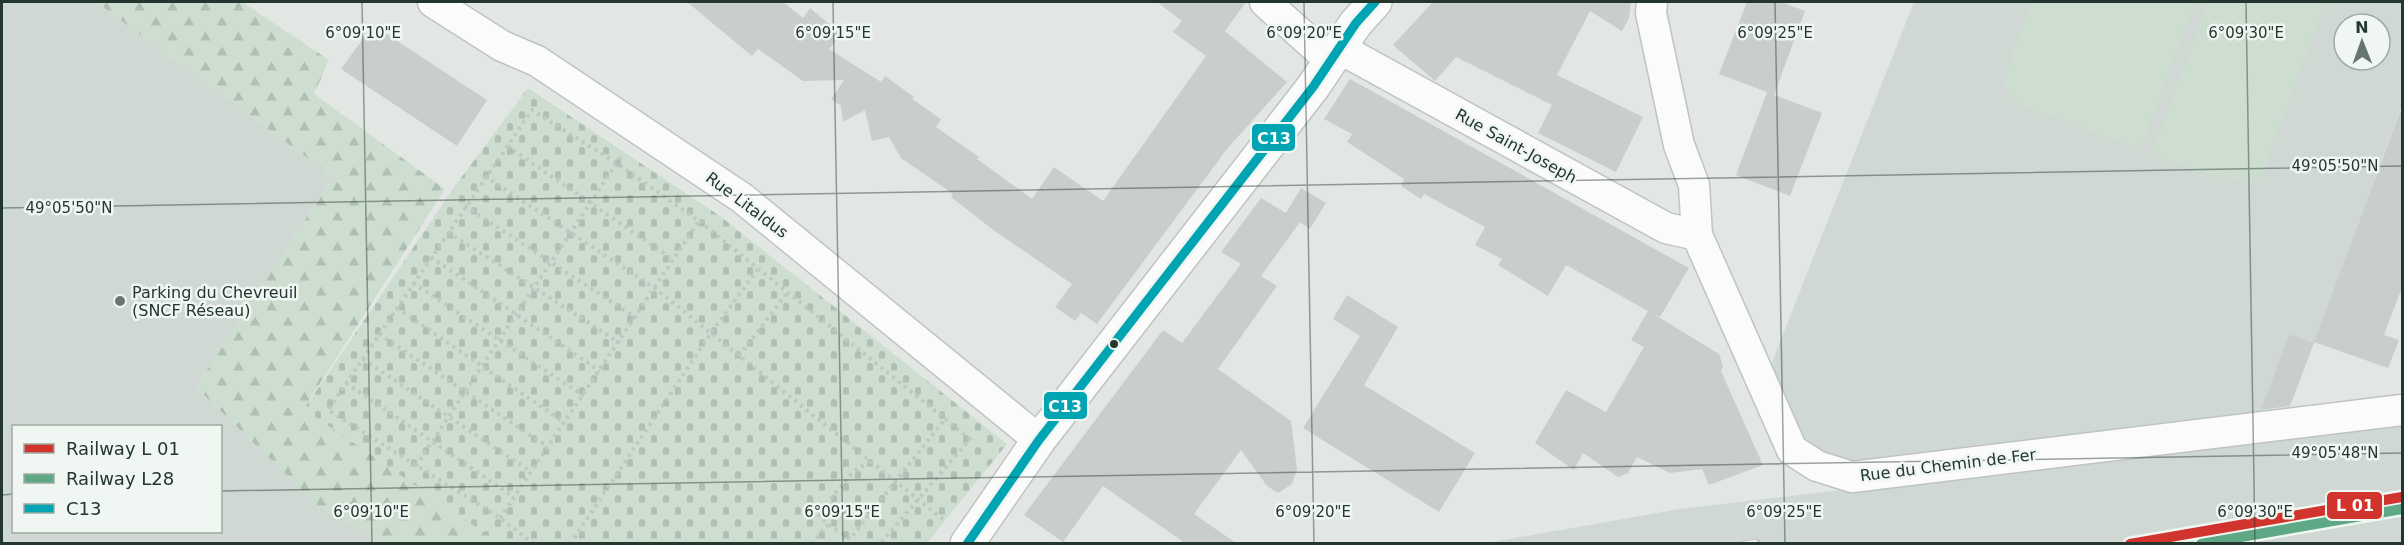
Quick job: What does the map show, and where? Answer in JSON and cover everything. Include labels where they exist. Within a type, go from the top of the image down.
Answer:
[{"type":"street","name":"Rue Litaldus","points":[[433,2],[502,46],[537,61],[742,198],[1039,440]]},
{"type":"street","name":"Rue Saint-Joseph","points":[[1265,2],[1335,54],[1666,228],[1697,235]]},
{"type":"street","points":[[969,541],[1039,440],[1375,2]]},
{"type":"street","name":"Rue du Chemin de Fer","points":[[1652,2],[1651,13],[1679,146],[1694,186],[1697,235],[1792,450],[1817,466],[1852,477],[2403,410]]},
{"type":"path","points":[[534,543],[500,518],[328,410],[532,110],[616,163],[699,221],[970,439],[880,543]]},
{"type":"path","points":[[507,146],[674,260]]},
{"type":"path","points":[[416,466],[624,152]]},
{"type":"path","points":[[485,176],[656,289],[969,541]]},
{"type":"path","points":[[465,206],[636,318]]},
{"type":"path","points":[[500,518],[620,343],[699,221]]},
{"type":"path","points":[[448,231],[620,343]]},
{"type":"path","points":[[431,257],[600,371]]},
{"type":"path","points":[[570,543],[711,333],[758,269]]},
{"type":"path","points":[[413,283],[584,396]]},
{"type":"path","points":[[739,356],[787,293]]},
{"type":"path","points":[[397,308],[565,423]]},
{"type":"path","points":[[379,334],[548,447]]},
{"type":"path","points":[[362,358],[531,472]]},
{"type":"path","points":[[346,383],[514,497]]},
{"type":"path","points":[[870,461],[853,472],[818,514],[850,539],[945,419]]},
{"type":"path","points":[[812,543],[828,524]]},
{"type":"shaded area","points":[[2,2],[96,2],[333,177],[196,387],[319,507],[382,543],[2,543]]},
{"type":"shaded area","points":[[1914,2],[2402,2],[2402,105],[2314,344],[2289,334],[2257,422],[1853,471],[1798,442],[1767,375]]},
{"type":"shaded area","points":[[2402,424],[2402,543],[1481,544],[1680,509]]},
{"type":"green space","points":[[96,2],[242,2],[329,60],[314,94],[445,189],[308,402],[525,543],[382,543],[319,507],[196,387],[333,177]]},
{"type":"green space","points":[[2033,2],[2194,2],[2142,144],[2131,146],[2015,102],[2005,86],[2007,69]]},
{"type":"green space","points":[[2209,2],[2322,2],[2322,11],[2261,175],[2247,184],[2217,174],[2216,178],[2158,156],[2153,150]]},
{"type":"green space","points":[[528,88],[720,216],[1007,444],[927,543],[499,543],[304,409],[455,186]]},
{"type":"building","points":[[687,2],[783,2],[803,18],[810,8],[841,34],[829,49],[881,82],[885,76],[914,97],[912,99],[941,119],[936,127],[1032,199],[1054,167],[1103,201],[1206,56],[1173,32],[1182,21],[1157,2],[1246,2],[1225,31],[1287,82],[1227,149],[1097,324],[1081,313],[1075,321],[1055,307],[1072,284],[992,229],[951,197],[953,194],[901,158],[889,137],[872,141],[865,110],[843,122],[841,106],[831,99],[844,80],[803,81],[758,49],[752,56]]},
{"type":"building","points":[[1433,2],[1631,2],[1629,18],[1622,31],[1590,11],[1557,75],[1643,117],[1616,172],[1538,133],[1552,105],[1456,57],[1435,81],[1393,45]]},
{"type":"building","points":[[1747,2],[1781,2],[1805,11],[1774,95],[1822,113],[1790,196],[1736,175],[1767,92],[1719,74]]},
{"type":"building","points":[[373,25],[487,100],[457,146],[341,69]]},
{"type":"building","points":[[1350,79],[1689,268],[1660,317],[1652,313],[1719,354],[1723,366],[1721,371],[1763,465],[1709,485],[1702,469],[1670,473],[1637,457],[1628,473],[1618,477],[1583,453],[1574,470],[1535,443],[1566,390],[1606,412],[1644,347],[1631,340],[1648,311],[1566,265],[1548,296],[1498,265],[1502,259],[1475,245],[1485,227],[1424,194],[1421,199],[1401,186],[1404,179],[1347,142],[1352,134],[1324,119]]},
{"type":"building","points":[[2400,112],[2403,112],[2403,285],[2384,335],[2399,340],[2388,368],[2314,342]]},
{"type":"building","points":[[1301,188],[1326,203],[1310,229],[1300,222],[1261,276],[1277,286],[1218,369],[1291,421],[1297,469],[1292,484],[1278,493],[1267,486],[1241,450],[1194,514],[1236,543],[1185,543],[1103,486],[1063,542],[1024,515],[1163,330],[1182,343],[1241,264],[1221,252],[1261,198],[1286,213]]},
{"type":"building","points":[[1347,295],[1398,327],[1364,385],[1475,453],[1439,512],[1303,428],[1360,336],[1333,319]]},
{"type":"building","points":[[2289,334],[2314,343],[2290,406],[2261,410]]},
{"type":"railway","points":[[1744,544],[1757,542]]},
{"type":"transit line","name":"C13","points":[[967,544],[1039,440],[1313,87],[1356,23],[1375,2]]},
{"type":"transit line","points":[[2130,544],[2402,497]]},
{"type":"rail line","name":"L28","points":[[2201,544],[2402,509]]},
{"type":"place","name":"Parking du Chevreuil (SNCF Réseau)","points":[[120,301]]}]
